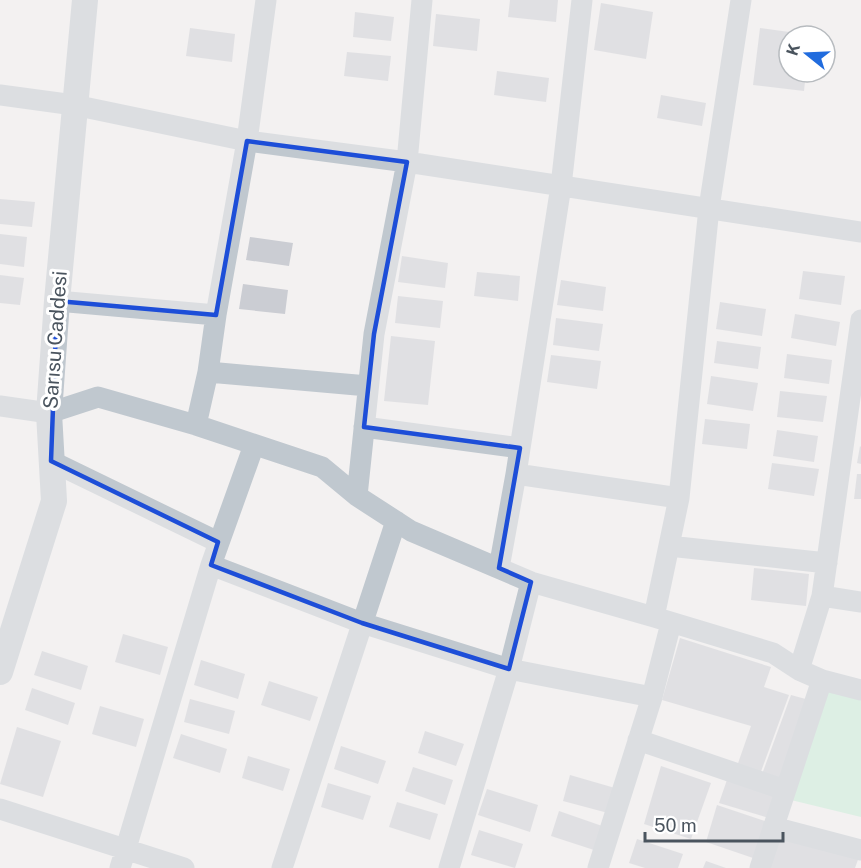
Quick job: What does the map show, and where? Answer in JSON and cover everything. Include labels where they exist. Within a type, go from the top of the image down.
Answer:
[{"type":"street","name":"Sarısu Caddesi","points":[[0,672],[54,501],[49,413],[84,0]]},
{"type":"street","points":[[196,425],[208,372],[216,315],[248,141],[266,0]]},
{"type":"street","points":[[357,496],[374,334],[406,162],[422,0]]},
{"type":"street","points":[[499,568],[561,186],[582,0]]},
{"type":"street","points":[[598,868],[652,697],[669,546],[679,498],[709,208],[741,0]]},
{"type":"street","points":[[0,95],[74,105],[248,141],[406,162],[861,232]]},
{"type":"street","points":[[57,301],[216,315]]},
{"type":"street","points":[[799,670],[822,596],[861,320]]},
{"type":"street","points":[[208,372],[368,386]]},
{"type":"street","points":[[0,406],[49,413],[98,397],[196,425],[322,468],[357,496],[411,531],[531,582],[773,653],[799,670],[822,680],[861,690]]},
{"type":"street","points":[[364,427],[520,448]]},
{"type":"street","points":[[123,859],[218,542],[254,445]]},
{"type":"street","points":[[51,461],[218,542]]},
{"type":"street","points":[[516,474],[679,498]]},
{"type":"street","points":[[282,868],[396,521]]},
{"type":"street","points":[[669,546],[827,563]]},
{"type":"street","points":[[211,565],[362,623],[509,669],[652,697]]},
{"type":"street","points":[[448,868],[509,669],[531,582]]},
{"type":"street","points":[[822,596],[861,602]]},
{"type":"street","points":[[760,868],[822,680]]},
{"type":"street","points":[[638,740],[785,790]]},
{"type":"street","points":[[0,808],[123,859],[184,868]]},
{"type":"street","points":[[773,827],[861,850]]},
{"type":"highlighted area","points":[[247,141],[407,162],[374,334],[364,427],[520,448],[499,568],[531,582],[509,669],[362,623],[211,565],[218,542],[51,461],[57,301],[216,315]]},
{"type":"green space","points":[[828,690],[861,698],[861,817],[791,800]]},
{"type":"building","points":[[510,0],[558,0],[556,22],[508,17]]},
{"type":"building","points":[[601,3],[653,12],[646,59],[594,50]]},
{"type":"building","points":[[355,12],[394,17],[391,41],[353,37]]},
{"type":"building","points":[[436,14],[480,19],[477,51],[433,46]]},
{"type":"building","points":[[190,28],[235,34],[232,62],[186,56]]},
{"type":"building","points":[[760,28],[777,30],[777,84],[805,84],[804,91],[753,85]]},
{"type":"building","points":[[347,52],[391,56],[388,81],[344,76]]},
{"type":"building","points":[[497,71],[549,78],[546,102],[494,95]]},
{"type":"building","points":[[661,95],[706,103],[702,126],[657,118]]},
{"type":"building","points":[[0,199],[35,202],[32,227],[0,224]]},
{"type":"building","points":[[0,234],[27,237],[24,267],[0,264]]},
{"type":"building","points":[[250,237],[293,243],[289,266],[246,260]]},
{"type":"building","points":[[402,256],[448,263],[445,288],[398,282]]},
{"type":"building","points":[[803,271],[845,276],[841,305],[799,299]]},
{"type":"building","points":[[477,272],[520,276],[518,301],[474,296]]},
{"type":"building","points":[[0,275],[24,278],[20,305],[0,303]]},
{"type":"building","points":[[561,280],[606,287],[603,311],[557,305]]},
{"type":"building","points":[[243,284],[288,290],[285,314],[239,309]]},
{"type":"building","points":[[398,296],[443,301],[440,328],[395,323]]},
{"type":"building","points":[[720,302],[766,309],[762,336],[716,329]]},
{"type":"building","points":[[795,314],[840,322],[836,346],[791,338]]},
{"type":"building","points":[[556,318],[603,324],[599,351],[553,345]]},
{"type":"building","points":[[391,336],[435,341],[428,405],[384,401]]},
{"type":"building","points":[[717,341],[761,347],[758,369],[714,363]]},
{"type":"building","points":[[787,354],[832,360],[829,384],[784,378]]},
{"type":"building","points":[[551,355],[601,361],[597,389],[547,382]]},
{"type":"building","points":[[711,376],[758,383],[753,411],[707,404]]},
{"type":"building","points":[[780,391],[827,396],[823,422],[777,417]]},
{"type":"building","points":[[705,419],[750,424],[747,449],[702,444]]},
{"type":"building","points":[[777,430],[818,436],[814,462],[773,456]]},
{"type":"building","points":[[861,447],[861,464],[857,463]]},
{"type":"building","points":[[772,463],[819,469],[814,496],[768,489]]},
{"type":"building","points":[[857,474],[861,474],[861,499],[854,499]]},
{"type":"building","points":[[754,568],[809,574],[806,606],[751,600]]},
{"type":"building","points":[[123,634],[168,647],[160,675],[115,662]]},
{"type":"building","points":[[680,638],[771,667],[764,687],[789,695],[759,777],[736,769],[751,726],[662,700]]},
{"type":"building","points":[[42,651],[88,666],[81,690],[34,675]]},
{"type":"building","points":[[201,660],[245,674],[238,699],[194,685]]},
{"type":"building","points":[[269,681],[318,697],[310,721],[261,705]]},
{"type":"building","points":[[32,688],[75,703],[68,725],[25,710]]},
{"type":"building","points":[[791,695],[813,701],[783,784],[761,777]]},
{"type":"building","points":[[190,699],[235,711],[229,734],[184,722]]},
{"type":"building","points":[[100,706],[144,719],[136,747],[92,734]]},
{"type":"building","points":[[17,727],[61,741],[43,797],[0,784]]},
{"type":"building","points":[[425,731],[464,744],[456,766],[418,753]]},
{"type":"building","points":[[181,734],[227,749],[220,773],[173,758]]},
{"type":"building","points":[[341,746],[386,761],[378,784],[334,769]]},
{"type":"building","points":[[248,756],[290,769],[283,791],[242,778]]},
{"type":"building","points":[[661,766],[711,783],[691,839],[644,824]]},
{"type":"building","points":[[413,767],[453,780],[445,805],[405,791]]},
{"type":"building","points":[[729,774],[778,790],[769,818],[719,803]]},
{"type":"building","points":[[570,775],[615,788],[608,813],[563,801]]},
{"type":"building","points":[[328,783],[371,796],[363,820],[321,807]]},
{"type":"building","points":[[487,789],[538,805],[530,832],[478,815]]},
{"type":"building","points":[[397,802],[438,814],[430,840],[389,827]]},
{"type":"building","points":[[717,805],[768,822],[756,859],[706,842]]},
{"type":"building","points":[[559,811],[605,827],[597,851],[551,836]]},
{"type":"building","points":[[479,830],[523,844],[515,868],[471,855]]},
{"type":"building","points":[[776,831],[860,854],[855,868],[764,868]]},
{"type":"building","points":[[637,839],[683,854],[678,868],[645,868],[629,863]]},
{"type":"building","points":[[706,861],[726,868],[703,868]]}]
